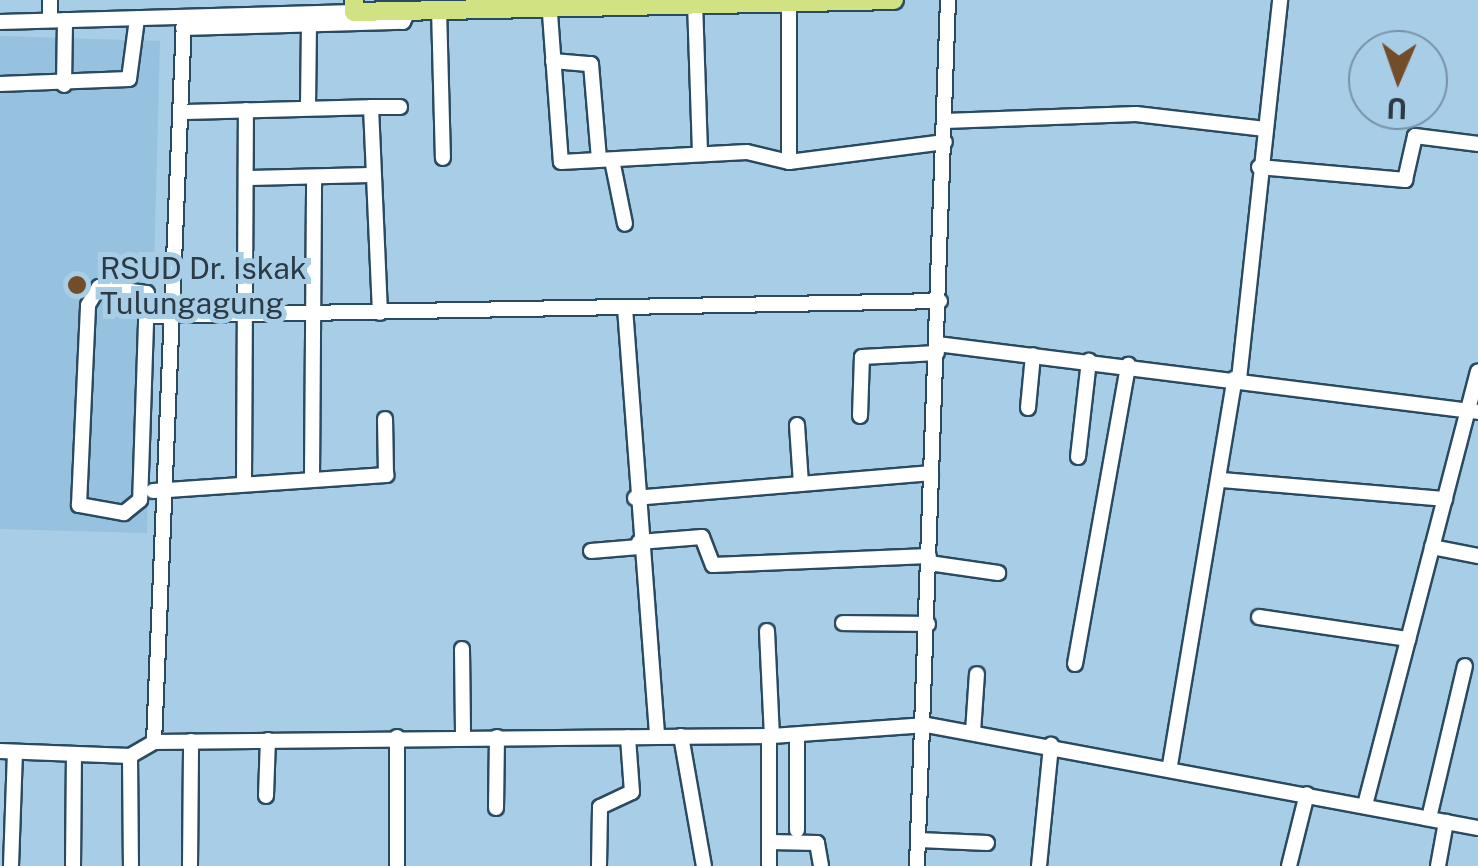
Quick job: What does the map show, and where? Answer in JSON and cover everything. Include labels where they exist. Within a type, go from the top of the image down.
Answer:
[{"type":"main road","points":[[354,6],[409,9],[550,2],[894,0]]},
{"type":"street","points":[[50,0],[57,20],[64,85]]},
{"type":"street","points":[[918,866],[927,724],[930,473],[940,301],[948,0]]},
{"type":"street","points":[[1170,765],[1223,480],[1280,0]]},
{"type":"street","points":[[550,2],[559,160],[700,153],[789,162],[944,142]]},
{"type":"street","points":[[695,2],[700,153]]},
{"type":"street","points":[[789,162],[790,2]]},
{"type":"street","points":[[184,23],[254,8],[309,19],[354,6]]},
{"type":"street","points":[[439,8],[442,158]]},
{"type":"street","points":[[0,22],[404,22],[409,9]]},
{"type":"street","points":[[0,84],[128,80],[137,19]]},
{"type":"street","points":[[308,106],[309,19]]},
{"type":"street","points":[[154,742],[165,316],[184,23]]},
{"type":"street","points":[[553,61],[591,64],[606,160],[625,224]]},
{"type":"street","points":[[183,112],[308,106],[400,107]]},
{"type":"street","points":[[371,106],[380,313]]},
{"type":"street","points":[[244,482],[246,110]]},
{"type":"street","points":[[945,121],[1136,114],[1265,129]]},
{"type":"street","points":[[1259,167],[1408,180],[1415,136],[1478,144]]},
{"type":"street","points":[[247,178],[373,175]]},
{"type":"street","points":[[312,479],[314,176]]},
{"type":"street","points":[[145,288],[140,490],[124,513],[80,506],[90,293],[145,288]]},
{"type":"street","points":[[146,316],[940,301]]},
{"type":"street","points":[[625,308],[639,545],[657,736]]},
{"type":"street","points":[[860,416],[862,357],[937,349],[1128,365],[1473,412]]},
{"type":"street","points":[[1028,408],[1033,355]]},
{"type":"street","points":[[1078,457],[1088,361]]},
{"type":"street","points":[[1074,664],[1128,365]]},
{"type":"street","points":[[1364,805],[1445,500],[1473,412],[1478,372]]},
{"type":"street","points":[[140,490],[386,475],[385,420]]},
{"type":"street","points":[[797,425],[800,484]]},
{"type":"street","points":[[636,498],[930,473]]},
{"type":"street","points":[[1223,480],[1445,500]]},
{"type":"street","points":[[591,551],[702,537],[708,564],[718,566],[929,559],[998,573]]},
{"type":"street","points":[[1432,547],[1478,556]]},
{"type":"street","points":[[1258,617],[1408,639]]},
{"type":"street","points":[[843,623],[928,624]]},
{"type":"street","points":[[767,632],[769,866]]},
{"type":"street","points":[[462,649],[463,738]]},
{"type":"street","points":[[1429,818],[1466,666]]},
{"type":"street","points":[[973,732],[977,674]]},
{"type":"street","points":[[11,866],[8,752],[130,756],[154,742],[191,741],[797,736],[927,724],[1170,765],[1478,828]]},
{"type":"street","points":[[681,736],[704,866]]},
{"type":"street","points":[[796,830],[797,736]]},
{"type":"street","points":[[397,866],[398,737]]},
{"type":"street","points":[[599,866],[601,806],[632,792],[628,737]]},
{"type":"street","points":[[496,808],[498,738]]},
{"type":"street","points":[[266,796],[268,740]]},
{"type":"street","points":[[190,866],[191,741]]},
{"type":"street","points":[[1039,866],[1051,745]]},
{"type":"street","points":[[74,755],[74,866]]},
{"type":"street","points":[[130,756],[130,866]]},
{"type":"street","points":[[1289,866],[1307,794]]},
{"type":"street","points":[[1438,866],[1446,822]]},
{"type":"street","points":[[919,840],[987,842]]},
{"type":"street","points":[[770,842],[818,843],[821,866]]},
{"type":"shaded area","name":"RSUD Dr. Iskak Tulungagung","points":[[0,36],[160,41],[147,533],[0,529]]},
{"type":"place","name":"RSUD Dr. Iskak Tulungagung","points":[[77,285]]}]
